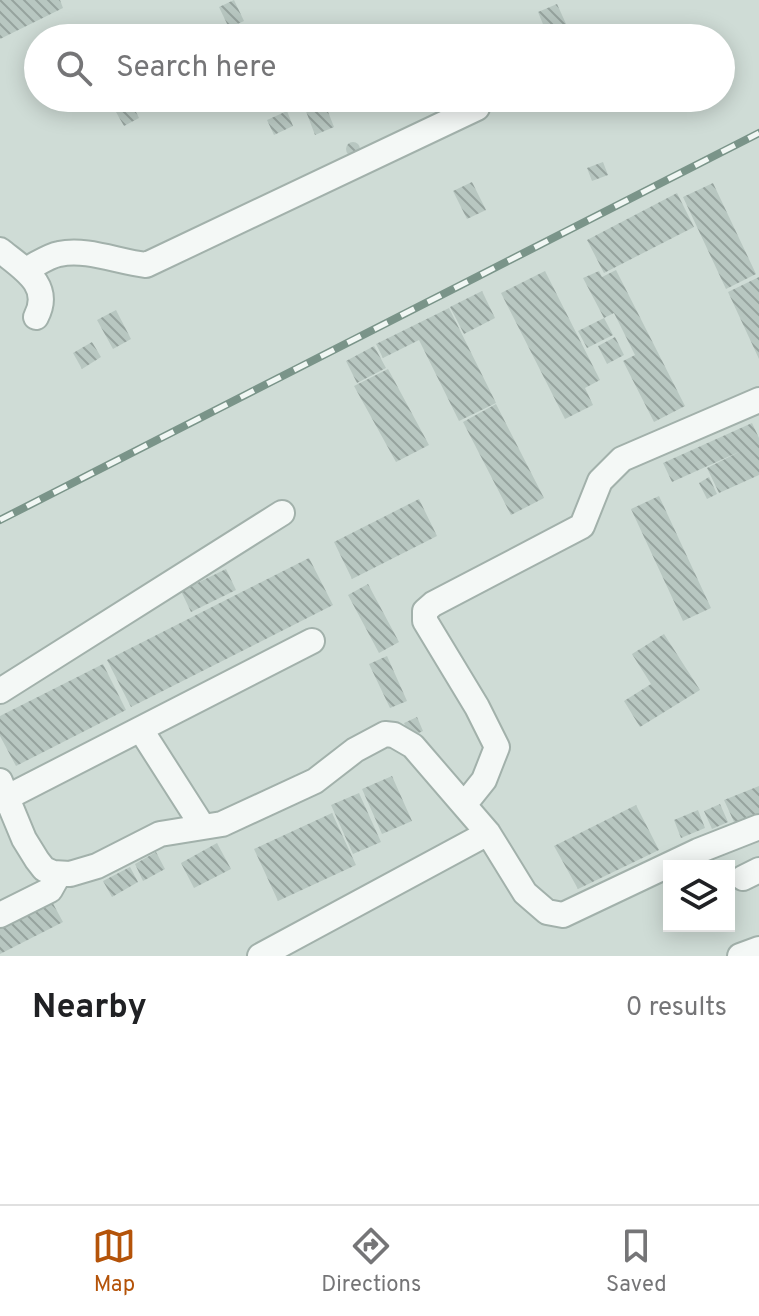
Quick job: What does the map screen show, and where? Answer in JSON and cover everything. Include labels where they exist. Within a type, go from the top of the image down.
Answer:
[{"type":"street","points":[[25,270],[58,254],[88,253],[146,265],[469,112]]},
{"type":"street","points":[[0,250],[36,281],[41,293],[36,317]]},
{"type":"street","points":[[464,805],[484,780],[497,747],[477,707],[425,621],[425,611],[582,526],[600,481],[622,459],[759,400]]},
{"type":"street","points":[[0,691],[282,513]]},
{"type":"street","points":[[312,641],[141,730],[3,793],[24,839],[44,869],[70,874],[97,866],[160,834],[222,824],[315,781],[355,750],[385,734],[394,735],[413,746],[488,833],[525,893],[547,912],[563,915],[698,851],[759,827]]},
{"type":"street","points":[[141,730],[203,827]]},
{"type":"street","points":[[260,956],[488,833]]},
{"type":"street","points":[[0,915],[50,890],[59,874]]},
{"type":"street","points":[[740,956],[759,949]]},
{"type":"shaded area","points":[[0,0],[759,0],[759,956],[0,956]]},
{"type":"building","points":[[0,0],[60,0],[63,8],[30,24],[24,24],[24,27],[0,39]]},
{"type":"building","points":[[234,0],[244,21],[227,24],[219,7]]},
{"type":"building","points":[[557,4],[566,24],[543,24],[538,12]]},
{"type":"building","points":[[116,112],[136,112],[139,118],[124,126]]},
{"type":"building","points":[[287,112],[293,126],[274,135],[267,120]]},
{"type":"building","points":[[306,112],[328,112],[334,127],[315,135]]},
{"type":"building","points":[[353,142],[360,149],[353,156],[346,149]]},
{"type":"building","points":[[603,162],[608,175],[592,181],[587,168]]},
{"type":"building","points":[[472,182],[486,210],[467,219],[453,191]]},
{"type":"building","points":[[713,183],[756,274],[726,289],[683,197]]},
{"type":"building","points":[[677,193],[694,227],[604,273],[587,240]]},
{"type":"building","points":[[616,270],[685,406],[654,422],[623,361],[635,355],[614,313],[604,318],[583,278],[599,271],[602,277]]},
{"type":"building","points":[[545,271],[600,380],[585,388],[593,405],[565,419],[501,293]]},
{"type":"building","points":[[759,277],[759,359],[728,292]]},
{"type":"building","points":[[482,291],[495,318],[464,334],[450,307]]},
{"type":"building","points":[[449,308],[496,403],[459,421],[419,340],[383,358],[376,344]]},
{"type":"building","points":[[116,310],[131,339],[113,349],[97,320]]},
{"type":"building","points":[[604,318],[613,335],[587,348],[578,331]]},
{"type":"building","points":[[615,337],[624,355],[607,364],[598,346]]},
{"type":"building","points":[[92,342],[101,357],[82,369],[73,353]]},
{"type":"building","points":[[374,346],[386,368],[357,383],[346,361]]},
{"type":"building","points":[[388,369],[429,445],[396,462],[354,386]]},
{"type":"building","points":[[496,404],[544,498],[511,515],[463,422]]},
{"type":"building","points":[[752,423],[759,438],[759,475],[719,493],[707,468],[741,451],[672,482],[663,463]]},
{"type":"building","points":[[709,477],[717,494],[707,499],[699,483]]},
{"type":"building","points":[[659,496],[711,608],[683,621],[631,509]]},
{"type":"building","points":[[419,499],[437,536],[352,579],[334,542]]},
{"type":"building","points":[[309,558],[333,605],[131,707],[107,660]]},
{"type":"building","points":[[226,569],[236,590],[191,612],[181,591]]},
{"type":"building","points":[[368,584],[399,642],[379,653],[348,595]]},
{"type":"building","points":[[664,634],[700,690],[640,727],[624,701],[651,684],[632,654]]},
{"type":"building","points":[[387,656],[407,701],[390,708],[369,664]]},
{"type":"building","points":[[103,664],[126,710],[16,766],[0,736],[0,716]]},
{"type":"building","points":[[417,717],[423,731],[410,737],[404,723]]},
{"type":"building","points":[[392,776],[412,821],[382,834],[362,789]]},
{"type":"building","points":[[759,786],[759,814],[735,824],[724,800]]},
{"type":"building","points":[[359,793],[381,842],[353,854],[331,805]]},
{"type":"building","points":[[720,804],[728,822],[712,829],[704,811]]},
{"type":"building","points":[[636,805],[659,850],[578,889],[554,846]]},
{"type":"building","points":[[698,810],[705,828],[681,838],[674,820]]},
{"type":"building","points":[[332,813],[356,865],[278,901],[254,849]]},
{"type":"building","points":[[217,843],[231,869],[194,888],[181,863]]},
{"type":"building","points":[[156,852],[165,869],[143,881],[135,864]]},
{"type":"building","points":[[130,867],[138,882],[112,897],[103,881]]},
{"type":"building","points":[[50,898],[63,922],[0,954],[0,923]]},
{"type":"railway","points":[[0,520],[759,133]]}]
